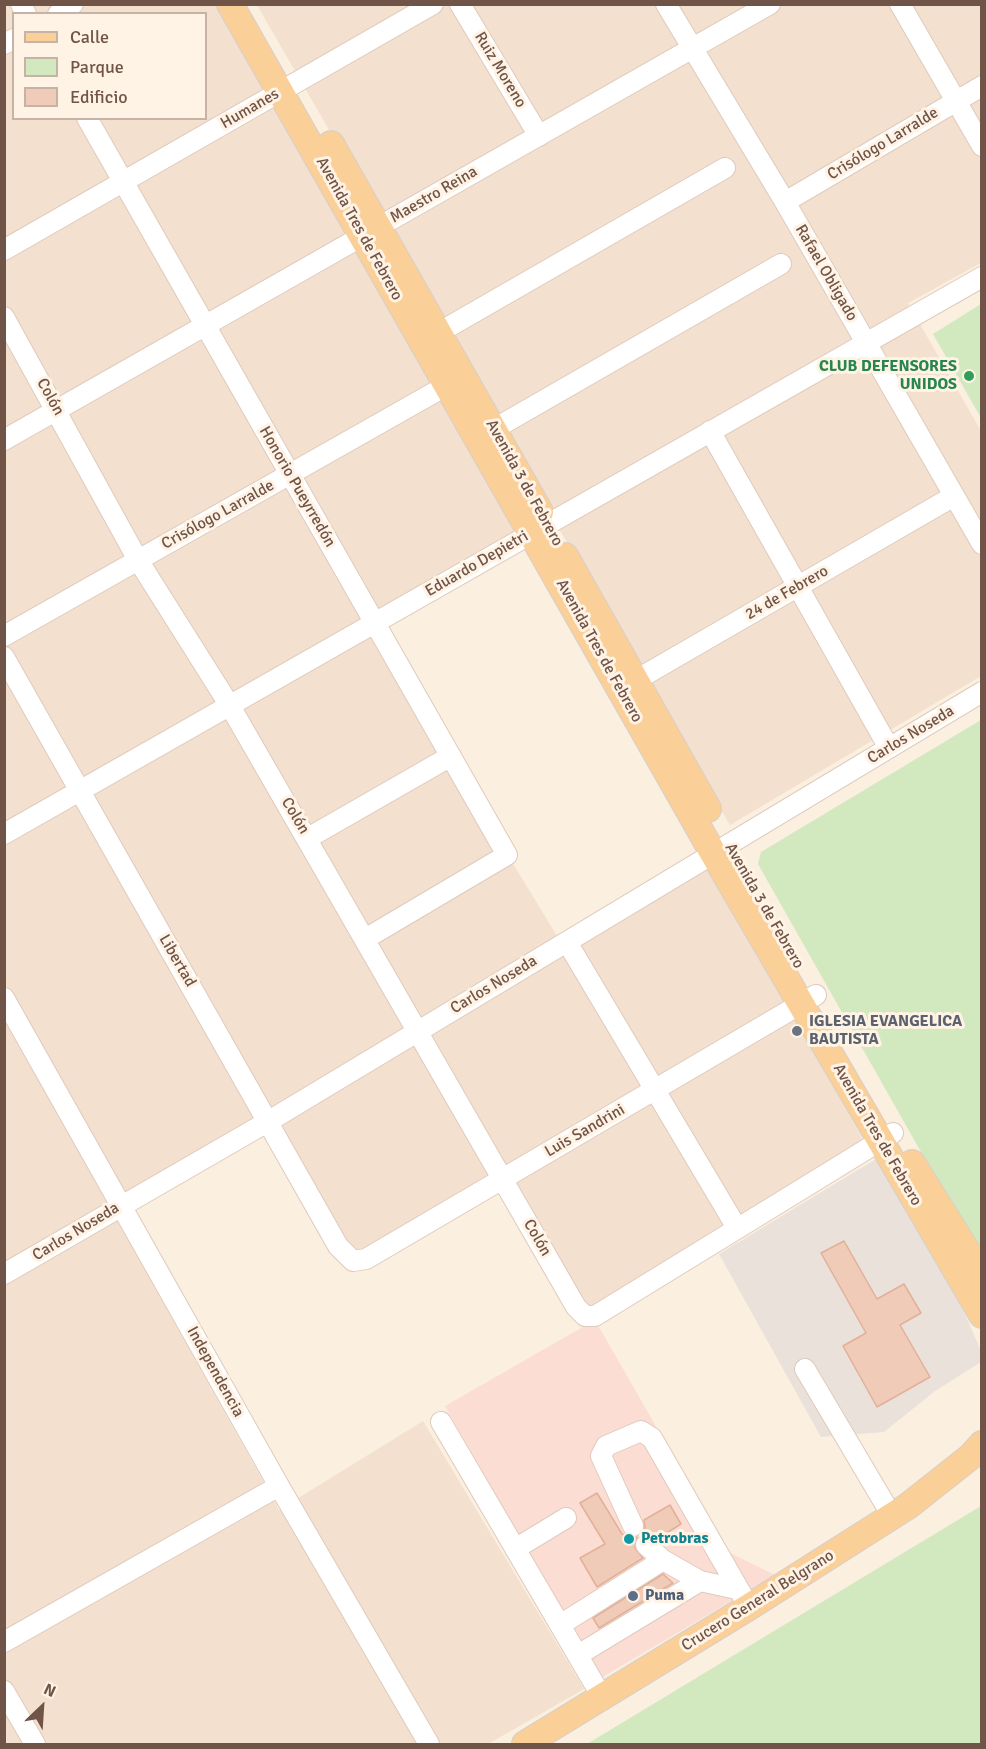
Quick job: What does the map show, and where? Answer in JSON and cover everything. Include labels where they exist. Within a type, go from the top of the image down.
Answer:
[{"type":"main road","name":"Avenida Tres de Febrero","points":[[230,4],[288,87],[629,684],[720,850],[809,999],[886,1137],[979,1290]]},
{"type":"main road","points":[[249,4],[288,87]]},
{"type":"main road","name":"Avenida 3 de Febrero","points":[[371,231],[438,333],[455,381],[494,429],[540,529]]},
{"type":"main road","name":"Crucero General Belgrano","points":[[525,1744],[602,1697],[743,1598],[892,1516],[978,1450]]},
{"type":"street","name":"Humanes","points":[[4,250],[433,4]]},
{"type":"street","name":"Ruiz Moreno","points":[[460,4],[539,136]]},
{"type":"street","name":"Rafael Obligado","points":[[666,4],[785,202],[981,544]]},
{"type":"street","name":"Maestro Reina","points":[[4,440],[771,4]]},
{"type":"street","points":[[900,4],[981,146]]},
{"type":"street","name":"Crisólogo Larralde","points":[[785,202],[981,86]]},
{"type":"street","name":"Honorio Pueyrredón","points":[[88,120],[507,855],[365,939]]},
{"type":"street","points":[[438,333],[725,168]]},
{"type":"street","points":[[494,429],[781,264]]},
{"type":"street","name":"Eduardo Depietri","points":[[4,834],[981,277]]},
{"type":"street","name":"Colón","points":[[4,317],[138,560],[230,706],[308,838],[576,1307],[585,1316],[595,1316],[737,1228]]},
{"type":"street","name":"Crisólogo Larralde","points":[[4,636],[455,381]]},
{"type":"street","points":[[710,431],[889,748]]},
{"type":"street","name":"24 de Febrero","points":[[629,684],[954,496]]},
{"type":"street","name":"Libertad","points":[[4,657],[338,1246],[353,1261]]},
{"type":"street","name":"Carlos Noseda","points":[[4,1274],[269,1121],[981,692]]},
{"type":"street","points":[[308,838],[451,756]]},
{"type":"street","points":[[567,942],[737,1228],[886,1137]]},
{"type":"street","name":"Independencia","points":[[4,998],[279,1486],[429,1744]]},
{"type":"street","name":"Luis Sandrini","points":[[353,1261],[366,1259],[809,999]]},
{"type":"street","points":[[806,1369],[892,1516]]},
{"type":"street","points":[[441,1422],[602,1697]]},
{"type":"street","points":[[633,1527],[601,1456],[606,1446],[641,1431],[652,1438],[743,1598]]},
{"type":"street","points":[[4,1642],[279,1486]]},
{"type":"street","points":[[515,1549],[566,1518]]},
{"type":"street","points":[[646,1545],[663,1560],[700,1581],[743,1598]]},
{"type":"street","points":[[560,1625],[663,1560]]},
{"type":"street","points":[[578,1655],[700,1581]]},
{"type":"street","points":[[4,1691],[35,1744]]},
{"type":"shaded area","points":[[4,5],[221,5],[520,528],[365,621],[565,949],[709,865],[864,1142],[588,1310],[505,1172],[353,1261],[270,1114],[124,1196],[5,985]]},
{"type":"shaded area","points":[[257,5],[981,5],[981,263],[908,303],[981,431],[981,676],[730,825]]},
{"type":"shaded area","points":[[4,1018],[279,1510],[423,1421],[584,1689],[488,1744],[5,1744]]},
{"type":"shaded area","points":[[876,1159],[958,1298],[981,1351],[981,1362],[935,1391],[884,1432],[821,1437],[719,1254]]},
{"type":"shaded area","points":[[595,1320],[728,1552],[775,1575],[601,1678],[445,1406]]},
{"type":"green space","name":"CLUB DEFENSORES UNIDOS","points":[[981,304],[981,418],[933,334]]},
{"type":"green space","points":[[981,720],[981,1258],[758,864],[761,852]]},
{"type":"green space","points":[[981,1506],[981,1744],[587,1744]]},
{"type":"building","points":[[844,1241],[877,1299],[904,1284],[921,1313],[900,1325],[930,1377],[877,1407],[843,1346],[866,1333],[821,1253]]},
{"type":"building","name":"Petrobras","points":[[597,1493],[622,1534],[637,1537],[635,1548],[643,1558],[597,1587],[580,1558],[605,1544],[580,1503]]},
{"type":"building","points":[[670,1505],[681,1524],[657,1539],[649,1533],[642,1534],[645,1528],[644,1520]]},
{"type":"building","points":[[663,1574],[673,1583],[599,1628],[593,1618]]},
{"type":"place","name":"CLUB DEFENSORES UNIDOS","points":[[969,376]]},
{"type":"place","name":"IGLESIA EVANGELICA BAUTISTA","points":[[797,1031]]},
{"type":"place","name":"Petrobras","points":[[629,1539]]},
{"type":"place","name":"Puma","points":[[633,1596]]}]
